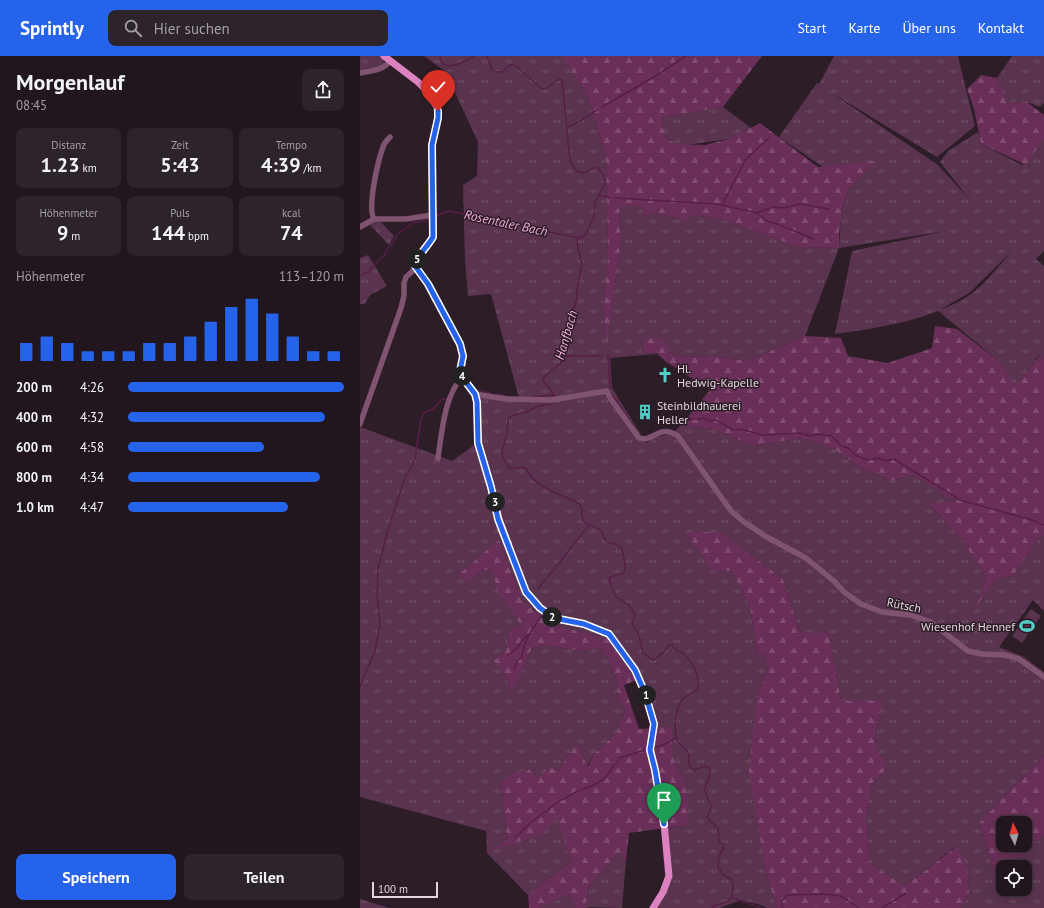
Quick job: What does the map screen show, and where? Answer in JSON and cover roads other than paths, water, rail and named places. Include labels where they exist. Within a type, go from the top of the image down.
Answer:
[{"type":"main road","points":[[384,56],[418,82],[425,89],[437,107],[438,118],[432,145],[433,237],[428,246],[416,259],[415,263],[416,268],[428,284],[460,344],[463,356],[460,371],[462,377],[475,394],[477,402],[478,443],[491,487],[498,519],[526,592],[540,608],[554,618],[584,624],[609,634],[635,670],[645,693],[654,724],[650,750],[664,824],[668,876],[663,892],[653,908]]},
{"type":"street","points":[[360,73],[381,69],[387,66],[390,61]]},
{"type":"street","points":[[374,219],[371,214],[371,206],[377,169],[383,146],[390,137]]},
{"type":"street","points":[[360,227],[374,219],[406,219],[432,215]]},
{"type":"street","points":[[360,424],[401,308],[404,296],[404,283],[406,278],[416,268]]},
{"type":"street","points":[[438,458],[445,414],[456,384],[462,377]]},
{"type":"street","name":"Rütsch","points":[[475,394],[506,399],[551,400],[607,391],[610,398],[639,438],[647,439],[660,432],[673,432],[678,436],[693,456],[709,481],[731,510],[744,522],[765,536],[806,558],[834,581],[844,592],[861,604],[882,612],[910,615],[931,622],[968,651],[982,654],[1005,655],[1019,659],[1044,677]]},
{"type":"waterway","name":"Hanfbach","points":[[440,56],[442,62],[445,65],[450,66],[466,61],[474,56]]},
{"type":"waterway","name":"Hanfbach","points":[[487,56],[492,70],[495,72],[502,72],[509,66],[515,65],[542,89],[548,88],[556,80],[562,80],[570,161],[577,171],[584,173],[593,168],[598,168],[603,174],[605,180],[595,202],[594,217],[585,235],[577,240],[582,264],[577,290],[577,299],[570,327],[566,335],[561,363],[543,378],[554,397]]},
{"type":"waterway","points":[[602,107],[654,77],[686,56]]},
{"type":"waterway","points":[[568,127],[597,110]]},
{"type":"waterway","points":[[722,205],[746,159],[769,138]]},
{"type":"waterway","points":[[599,196],[609,197]]},
{"type":"waterway","points":[[615,198],[717,204],[757,213],[773,207],[784,208],[800,204],[829,209]]},
{"type":"waterway","name":"Rosentaler Bach","points":[[435,216],[449,211],[579,238]]},
{"type":"waterway","points":[[758,214],[767,221],[814,239]]},
{"type":"waterway","name":"Rosentaler Bach","points":[[360,276],[368,272],[385,254],[398,234],[413,223],[429,219]]},
{"type":"waterway","points":[[608,355],[610,389]]},
{"type":"waterway","points":[[563,356],[601,356]]},
{"type":"waterway","points":[[477,390],[490,393]]},
{"type":"waterway","points":[[496,394],[506,396]]},
{"type":"waterway","points":[[611,394],[633,425]]},
{"type":"waterway","points":[[532,397],[554,395]]},
{"type":"waterway","points":[[360,687],[375,651],[379,630],[380,623],[377,595],[378,569],[388,530],[405,477],[415,458],[421,419],[425,412],[433,409],[442,399],[447,400]]},
{"type":"waterway","name":"Hanfbach","points":[[554,401],[551,404],[538,406],[526,412],[511,416],[508,419],[507,434],[502,451],[503,457],[510,469],[523,467],[527,469],[535,481],[542,486],[578,503],[582,509],[582,518],[584,522],[601,530],[607,542],[620,546],[623,551],[625,567],[624,573],[610,577],[609,580],[616,597],[632,609],[635,616],[632,625],[638,632],[643,653],[652,660],[657,658],[669,645],[672,645],[676,650],[684,654],[693,665],[698,681],[697,689],[684,698],[680,703],[675,730],[678,741],[688,753],[690,766],[694,770],[705,766],[710,769],[710,775],[705,790],[711,805],[710,812],[707,817],[718,828],[719,841],[724,845],[724,848],[719,856],[718,866],[722,874],[731,879],[733,887],[732,896],[729,901],[712,908]]},
{"type":"waterway","points":[[674,424],[691,419],[704,418],[709,421],[716,420],[733,430],[740,429],[763,435],[800,433],[810,436],[818,434],[832,436],[841,446],[848,448],[857,456],[867,460],[877,458],[886,461],[894,459],[960,500],[1032,520],[1044,525]]},
{"type":"waterway","points":[[548,577],[589,525]]},
{"type":"waterway","points":[[538,589],[545,580]]},
{"type":"waterway","points":[[514,669],[518,660],[522,656],[529,635],[542,616]]},
{"type":"waterway","points":[[508,655],[518,647],[527,635]]},
{"type":"waterway","points":[[653,748],[676,738]]},
{"type":"waterway","points":[[515,838],[531,822],[561,800],[593,785],[606,777],[619,758],[645,750]]},
{"type":"waterway","points":[[882,908],[906,893]]},
{"type":"waterway","points":[[783,908],[781,902],[787,895],[821,894],[841,896],[859,908]]},
{"type":"waterway","points":[[731,897],[761,908]]},
{"type":"place","name":"Hl. Hedwig-Kapelle","points":[[665,375]]},
{"type":"place","name":"Steinbildhauerei Heller","points":[[645,412]]},
{"type":"place","name":"Wiesenhof Hennef","points":[[1027,626]]}]
